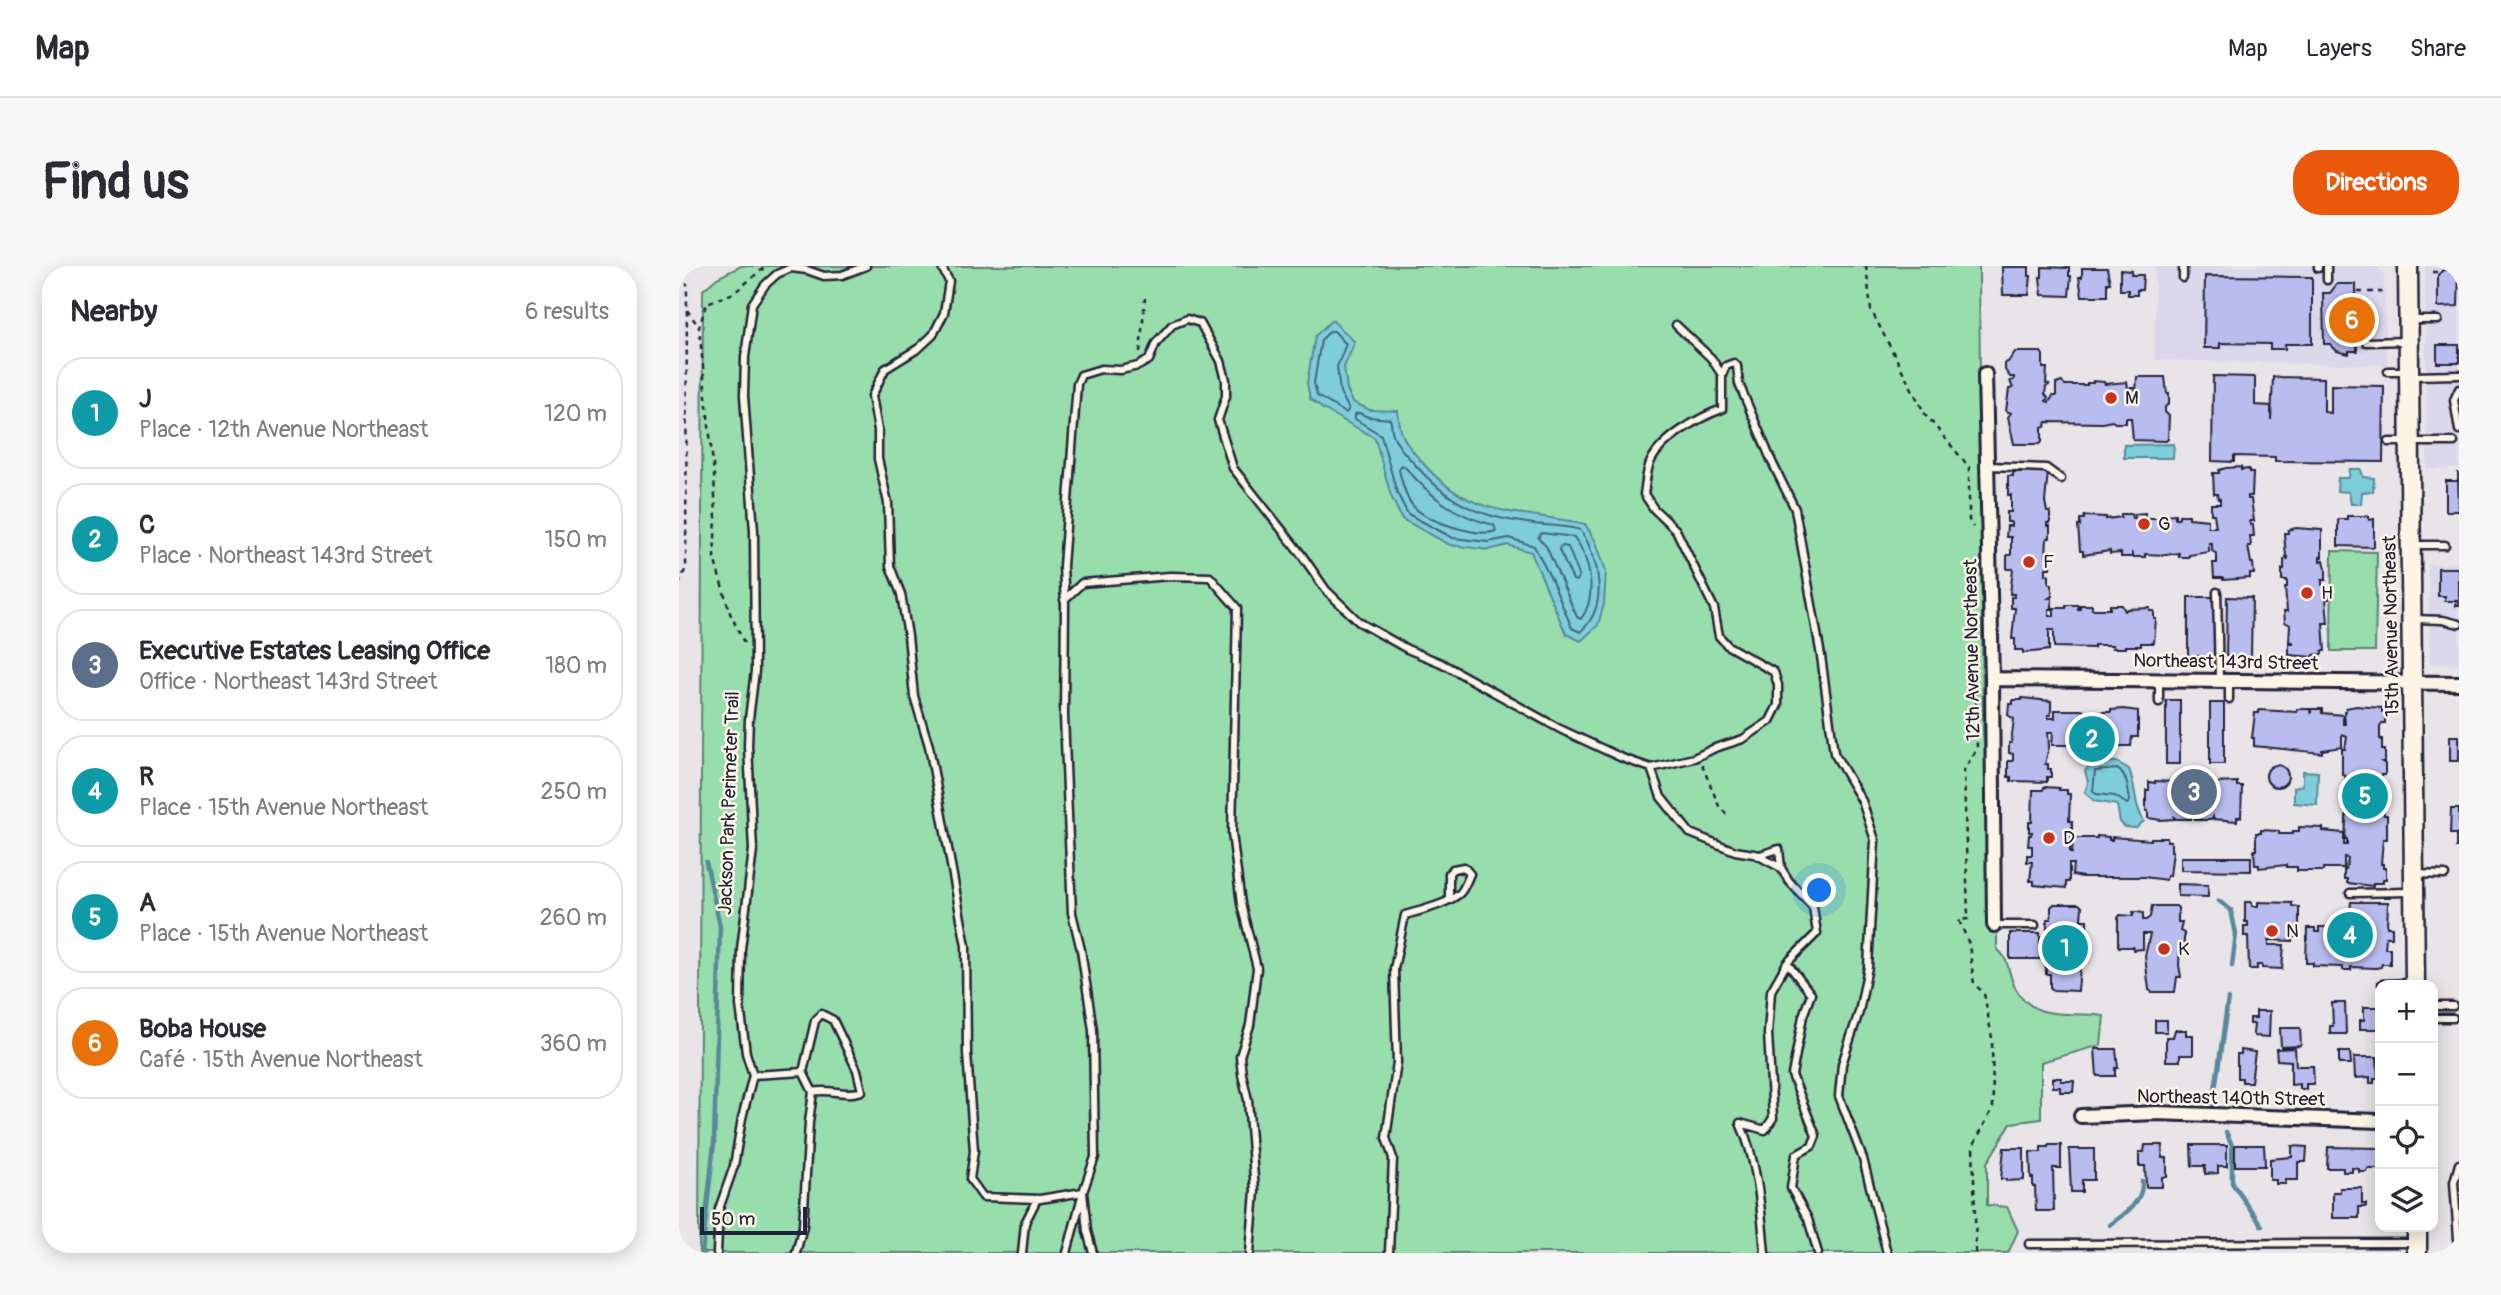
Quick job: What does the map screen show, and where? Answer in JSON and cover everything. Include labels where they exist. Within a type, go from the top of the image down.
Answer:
[{"type":"main road","name":"15th Avenue Northeast","points":[[2408,266],[2415,980]]},
{"type":"street","name":"12th Avenue Northeast","points":[[1985,374],[1994,925]]},
{"type":"street","name":"Northeast 143rd Street","points":[[1992,678],[2459,683]]},
{"type":"street","name":"Northeast 140th Street","points":[[2081,1116],[2156,1113],[2375,1121]]},
{"type":"lane","points":[[717,1253],[719,1209],[734,1166],[753,1075],[745,1053],[740,1005],[741,949],[753,850],[748,746],[755,671],[754,531],[744,396],[745,357],[752,304],[771,280],[791,268],[824,276],[842,275],[866,266]]},
{"type":"lane","points":[[941,266],[949,281],[944,313],[933,334],[919,348],[885,369],[872,396],[878,430],[878,459],[888,503],[890,566],[901,594],[914,696],[929,746],[966,946],[967,1053],[974,1152],[970,1179],[983,1196],[1037,1199],[1083,1192]]},
{"type":"lane","points":[[2183,266],[2183,278]]},
{"type":"lane","points":[[2327,266],[2327,280]]},
{"type":"lane","points":[[1067,1253],[1095,1157],[1093,1030],[1081,950],[1072,913],[1064,716],[1063,553],[1077,384],[1081,375],[1101,369],[1121,370],[1149,360],[1156,343],[1172,325],[1187,318],[1200,323],[1221,361],[1226,380],[1226,396],[1218,420],[1233,468],[1334,598],[1359,622],[1407,649],[1441,663],[1560,729],[1622,758],[1651,768],[1698,756],[1743,739],[1770,721],[1778,705],[1778,685],[1774,672],[1728,646],[1719,636],[1714,608],[1677,530],[1654,509],[1644,494],[1651,461],[1677,434],[1698,418],[1722,409],[1722,375],[1726,366],[1734,363],[1737,366],[1739,384],[1772,463],[1795,509],[1821,656],[1834,753],[1862,802],[1875,840],[1868,967],[1859,1013],[1842,1064],[1839,1096],[1863,1159],[1887,1253]]},
{"type":"lane","points":[[2409,320],[2438,320]]},
{"type":"lane","points":[[1676,325],[1711,358],[1722,375]]},
{"type":"lane","points":[[2366,342],[2409,341]]},
{"type":"lane","points":[[2388,371],[2459,375]]},
{"type":"lane","points":[[2459,389],[2454,400],[2459,430]]},
{"type":"lane","points":[[2389,442],[2454,442]]},
{"type":"lane","points":[[1987,466],[2046,468],[2061,479]]},
{"type":"lane","points":[[2411,545],[2445,545]]},
{"type":"lane","points":[[1065,600],[1082,583],[1170,576],[1210,577],[1237,608],[1233,834],[1241,904],[1257,968],[1250,1025],[1241,1056],[1248,1100],[1255,1191],[1250,1253]]},
{"type":"lane","points":[[2217,592],[2224,682],[2229,699]]},
{"type":"lane","points":[[2412,619],[2444,620],[2459,624]]},
{"type":"lane","points":[[2158,681],[2158,702]]},
{"type":"lane","points":[[1651,768],[1661,797],[1690,833],[1735,851],[1755,854],[1781,868]]},
{"type":"lane","points":[[1755,854],[1779,849],[1781,868],[1813,907],[1817,933],[1787,963],[1771,991],[1768,1034],[1773,1118],[1765,1130],[1740,1123],[1749,1143],[1760,1197],[1765,1253]]},
{"type":"lane","points":[[1389,1253],[1393,1158],[1386,1138],[1397,1062],[1394,969],[1405,915],[1449,899],[1460,893],[1469,874],[1464,867],[1453,869],[1449,873],[1449,899]]},
{"type":"lane","points":[[2414,874],[2445,874]]},
{"type":"lane","points":[[2350,893],[2414,892]]},
{"type":"lane","points":[[1994,925],[2035,925]]},
{"type":"lane","points":[[1787,963],[1811,994],[1803,1016],[1792,1075],[1816,1136],[1812,1146],[1795,1156],[1791,1188],[1808,1219],[1818,1253]]},
{"type":"lane","points":[[2438,1006],[2453,1006]]},
{"type":"lane","points":[[796,1253],[803,1226],[813,1092],[803,1072],[815,1021],[821,1014],[832,1020],[857,1070],[862,1091],[853,1094],[825,1089],[813,1092]]},
{"type":"lane","points":[[2438,1018],[2453,1018]]},
{"type":"lane","points":[[753,1075],[803,1072]]},
{"type":"lane","points":[[2459,1164],[2454,1182],[2459,1253]]},
{"type":"lane","points":[[1083,1192],[1087,1231],[1093,1253]]},
{"type":"lane","points":[[1022,1253],[1025,1223],[1037,1199]]},
{"type":"lane","points":[[2029,1244],[2417,1241]]},
{"type":"path","points":[[745,645],[730,613],[714,558],[714,475],[699,327],[707,303],[734,293],[766,266]]},
{"type":"path","points":[[1866,266],[1871,310],[1925,414],[1969,467],[1969,520],[1973,527]]},
{"type":"path","points":[[2431,272],[2440,272]]},
{"type":"path","points":[[679,584],[686,568],[687,283]]},
{"type":"path","points":[[2358,292],[2382,292]]},
{"type":"path","points":[[1138,366],[1145,298]]},
{"type":"path","points":[[687,309],[699,327]]},
{"type":"path","points":[[1974,645],[1968,678],[1976,692],[1977,749],[1964,770],[1968,919],[1959,920],[1969,944],[1974,984],[1984,993],[1992,1038],[1993,1108],[1973,1146],[1976,1253]]},
{"type":"path","points":[[1698,756],[1720,806],[1729,817]]},
{"type":"shaded area","points":[[2155,266],[2377,266],[2384,275],[2387,365],[2155,360]]},
{"type":"shaded area","points":[[2425,266],[2459,266],[2459,469],[2427,469]]},
{"type":"shaded area","points":[[2428,564],[2459,564],[2459,664],[2430,663]]},
{"type":"green space","points":[[741,266],[1979,266],[1983,730],[1997,949],[2006,960],[2013,983],[2030,1005],[2052,1013],[2104,1016],[2101,1045],[2041,1062],[2041,1119],[2011,1123],[1987,1163],[1987,1205],[2007,1207],[2018,1231],[2008,1253],[699,1253],[703,290],[717,278]]},
{"type":"green space","points":[[2332,551],[2377,552],[2375,651],[2331,651]]},
{"type":"water","points":[[1332,320],[1355,342],[1344,367],[1347,390],[1353,402],[1370,410],[1398,411],[1400,428],[1408,445],[1441,481],[1459,494],[1498,509],[1585,524],[1596,542],[1606,571],[1604,604],[1598,625],[1581,641],[1566,634],[1531,552],[1508,545],[1489,550],[1450,545],[1402,519],[1391,496],[1375,438],[1310,399],[1307,383],[1315,336]]},
{"type":"water","points":[[2174,444],[2173,458],[2124,458],[2124,445]]},
{"type":"water","points":[[2350,469],[2361,469],[2363,477],[2374,478],[2373,491],[2362,492],[2361,504],[2351,504],[2349,492],[2337,491],[2338,478],[2349,478]]},
{"type":"water","points":[[2117,762],[2129,769],[2138,809],[2144,821],[2136,828],[2125,827],[2120,822],[2117,805],[2094,801],[2085,792],[2088,782],[2085,771],[2091,765]]},
{"type":"water","points":[[2303,771],[2318,772],[2317,805],[2294,803],[2294,787],[2303,785]]},
{"type":"building","points":[[2002,267],[2029,267],[2029,295],[2003,295]]},
{"type":"building","points":[[2042,267],[2069,268],[2069,296],[2042,295]]},
{"type":"building","points":[[2082,268],[2107,268],[2110,283],[2107,283],[2107,296],[2082,296],[2079,277],[2082,277]]},
{"type":"building","points":[[2120,270],[2132,271],[2131,275],[2143,275],[2142,290],[2137,290],[2137,295],[2128,295],[2128,290],[2120,290]]},
{"type":"building","points":[[2443,270],[2459,270],[2458,306],[2438,307],[2438,275]]},
{"type":"building","points":[[2205,276],[2312,277],[2312,344],[2285,344],[2285,349],[2270,349],[2270,344],[2220,343],[2220,348],[2204,348]]},
{"type":"building","points":[[2337,284],[2356,284],[2357,351],[2349,351],[2349,354],[2337,351],[2330,344],[2324,344],[2323,293],[2330,293]]},
{"type":"building","points":[[2437,345],[2459,345],[2459,363],[2437,363]]},
{"type":"building","name":"M","points":[[2015,352],[2041,352],[2043,368],[2047,368],[2046,384],[2049,385],[2045,394],[2048,398],[2046,401],[2049,402],[2056,396],[2056,384],[2062,382],[2065,385],[2087,385],[2093,381],[2105,384],[2127,382],[2128,388],[2135,388],[2136,392],[2137,377],[2165,377],[2169,393],[2169,404],[2165,407],[2169,416],[2168,439],[2133,440],[2131,418],[2126,418],[2126,423],[2047,422],[2042,428],[2040,444],[2014,444],[2008,417],[2011,413],[2006,411],[2009,389],[2013,388],[2010,381],[2014,380],[2014,377],[2010,377],[2005,370],[2005,363]]},
{"type":"building","points":[[2213,376],[2255,377],[2255,405],[2271,406],[2271,420],[2273,377],[2324,378],[2324,412],[2331,413],[2331,385],[2384,386],[2383,462],[2275,461],[2275,457],[2234,456],[2234,462],[2212,461]]},
{"type":"building","name":"G","points":[[2241,467],[2241,470],[2249,469],[2249,473],[2253,473],[2252,496],[2248,496],[2248,499],[2251,499],[2254,521],[2250,521],[2254,536],[2250,536],[2251,546],[2248,546],[2254,574],[2250,574],[2250,578],[2214,578],[2213,563],[2217,563],[2217,554],[2212,551],[2212,543],[2209,543],[2209,552],[2189,557],[2179,557],[2179,553],[2145,554],[2145,557],[2134,557],[2132,554],[2132,557],[2121,557],[2121,553],[2110,554],[2110,551],[2083,555],[2083,551],[2080,551],[2078,526],[2084,516],[2106,519],[2121,517],[2121,514],[2131,514],[2132,518],[2135,518],[2134,514],[2145,513],[2145,518],[2164,518],[2164,515],[2175,514],[2175,518],[2179,518],[2179,515],[2189,515],[2189,518],[2208,520],[2208,527],[2216,527],[2214,514],[2211,514],[2211,504],[2220,504],[2220,499],[2214,494],[2213,473],[2219,473],[2219,470],[2226,468]]},
{"type":"building","name":"F","points":[[2021,470],[2048,472],[2045,502],[2047,512],[2050,512],[2050,523],[2047,523],[2047,526],[2050,526],[2050,538],[2047,538],[2046,556],[2050,556],[2050,568],[2046,568],[2046,575],[2049,575],[2049,584],[2052,584],[2052,596],[2049,598],[2052,598],[2052,609],[2049,609],[2049,616],[2054,616],[2054,608],[2066,608],[2066,605],[2078,605],[2078,609],[2080,605],[2092,605],[2092,609],[2110,609],[2110,605],[2122,605],[2125,611],[2150,608],[2156,619],[2154,643],[2141,643],[2141,646],[2126,648],[2112,648],[2113,645],[2094,645],[2094,648],[2054,647],[2054,630],[2049,630],[2049,650],[2023,653],[2023,650],[2015,650],[2015,639],[2012,639],[2015,608],[2011,608],[2011,597],[2014,597],[2014,594],[2010,594],[2013,569],[2007,569],[2007,555],[2011,555],[2011,537],[2006,537],[2007,526],[2011,526],[2011,522],[2007,522],[2007,512],[2011,512],[2008,476]]},
{"type":"building","points":[[2458,472],[2459,511],[2446,511],[2446,481],[2458,481]]},
{"type":"building","points":[[2347,516],[2369,516],[2369,520],[2374,519],[2374,547],[2338,546],[2338,521],[2347,519]]},
{"type":"building","name":"H","points":[[2296,528],[2322,530],[2320,561],[2324,560],[2326,569],[2326,580],[2322,580],[2322,585],[2329,589],[2329,599],[2326,599],[2328,623],[2323,623],[2325,651],[2314,657],[2289,655],[2289,644],[2293,642],[2289,642],[2290,625],[2285,622],[2287,580],[2282,580],[2282,569],[2284,560],[2288,559],[2284,533]]},
{"type":"building","points":[[2438,568],[2459,568],[2459,606],[2456,606],[2456,601],[2445,601],[2445,596],[2438,596]]},
{"type":"building","points":[[2188,597],[2214,597],[2214,657],[2188,656]]},
{"type":"building","points":[[2227,597],[2252,598],[2251,657],[2226,656]]},
{"type":"building","points":[[2022,698],[2051,701],[2051,715],[2048,715],[2048,718],[2055,718],[2055,710],[2138,711],[2138,737],[2132,737],[2131,746],[2095,746],[2094,749],[2083,749],[2083,746],[2071,748],[2071,745],[2052,745],[2053,732],[2048,732],[2049,747],[2045,764],[2051,769],[2051,777],[2047,777],[2047,782],[2011,781],[2011,777],[2008,777],[2008,761],[2013,761],[2013,754],[2009,753],[2009,743],[2014,719],[2008,715],[2009,704]]},
{"type":"building","points":[[2166,700],[2180,700],[2180,764],[2166,764]]},
{"type":"building","points":[[2210,703],[2224,703],[2224,764],[2210,764]]},
{"type":"building","points":[[2356,706],[2382,708],[2382,712],[2385,712],[2385,723],[2380,727],[2380,739],[2382,750],[2385,750],[2385,762],[2382,762],[2385,764],[2385,775],[2382,775],[2379,789],[2386,789],[2386,802],[2382,802],[2382,805],[2384,815],[2387,815],[2387,839],[2383,839],[2381,864],[2386,868],[2386,879],[2383,879],[2383,883],[2373,883],[2373,886],[2347,883],[2344,869],[2348,858],[2344,857],[2344,868],[2323,868],[2323,871],[2297,871],[2297,867],[2286,865],[2259,868],[2259,865],[2255,865],[2254,850],[2256,833],[2261,833],[2261,830],[2293,834],[2293,831],[2299,831],[2299,827],[2323,828],[2323,831],[2344,833],[2344,845],[2347,845],[2347,802],[2343,802],[2346,785],[2345,775],[2342,775],[2342,749],[2345,749],[2347,737],[2342,735],[2342,747],[2322,750],[2322,753],[2254,746],[2252,738],[2255,713],[2259,713],[2259,710],[2297,712],[2297,709],[2309,709],[2311,712],[2311,709],[2322,709],[2322,713],[2343,715],[2345,724],[2344,711]]},
{"type":"building","points":[[2450,736],[2459,736],[2459,761],[2450,761]]},
{"type":"building","points":[[2273,765],[2281,765],[2288,772],[2288,780],[2281,787],[2273,787],[2266,780],[2266,772]]},
{"type":"building","points":[[2149,782],[2174,782],[2174,785],[2177,782],[2191,782],[2191,785],[2196,785],[2196,782],[2212,782],[2213,785],[2237,782],[2237,786],[2242,786],[2241,817],[2237,817],[2237,821],[2213,817],[2211,820],[2195,820],[2195,817],[2161,820],[2148,818],[2146,790],[2149,790]]},
{"type":"building","name":"D","points":[[2044,787],[2067,790],[2067,794],[2070,794],[2070,853],[2073,838],[2167,838],[2167,841],[2171,841],[2173,851],[2170,876],[2167,876],[2166,880],[2144,877],[2082,877],[2072,875],[2073,864],[2069,864],[2069,882],[2066,882],[2066,888],[2034,885],[2034,881],[2030,881],[2032,862],[2027,862],[2027,855],[2032,855],[2032,846],[2028,846],[2032,832],[2029,832],[2029,822],[2032,822],[2033,790],[2043,790]]},
{"type":"building","points":[[2451,809],[2459,809],[2459,847],[2456,847],[2456,834],[2450,834]]},
{"type":"building","points":[[2181,857],[2251,857],[2251,871],[2181,870]]},
{"type":"building","points":[[2178,884],[2208,885],[2208,897],[2178,896]]},
{"type":"building","name":"N","points":[[2245,902],[2252,902],[2252,906],[2258,906],[2258,902],[2292,903],[2292,906],[2299,907],[2299,937],[2292,937],[2292,941],[2269,940],[2269,945],[2284,945],[2282,969],[2262,968],[2262,965],[2257,965],[2257,969],[2249,969],[2248,936],[2244,936],[2244,926],[2248,926],[2248,922],[2245,922]]},
{"type":"building","points":[[2351,902],[2388,902],[2387,927],[2392,927],[2392,937],[2386,937],[2385,948],[2390,948],[2390,964],[2382,964],[2376,968],[2351,967],[2351,970],[2343,970],[2343,967],[2313,966],[2313,963],[2306,963],[2307,928],[2315,928],[2315,932],[2319,932],[2319,927],[2365,930],[2365,927],[2349,923]]},
{"type":"building","points":[[2054,904],[2079,904],[2082,907],[2081,920],[2087,920],[2087,943],[2082,943],[2082,959],[2078,959],[2077,963],[2077,967],[2080,967],[2078,991],[2053,990],[2050,987],[2050,974],[2046,974],[2045,951],[2049,945],[2050,928],[2047,928],[2047,919],[2051,919],[2051,907]]},
{"type":"building","name":"K","points":[[2152,906],[2176,906],[2178,922],[2182,922],[2180,931],[2184,933],[2184,945],[2180,945],[2181,977],[2177,977],[2175,992],[2149,990],[2145,956],[2150,934],[2143,934],[2143,949],[2133,950],[2133,947],[2118,945],[2120,915],[2133,916],[2133,912],[2138,912],[2143,913],[2143,920],[2146,920],[2150,917]]},
{"type":"building","points":[[2010,933],[2040,933],[2040,959],[2010,959]]},
{"type":"building","points":[[2332,1003],[2345,1003],[2346,1034],[2330,1034],[2330,1026],[2333,1026]]},
{"type":"building","points":[[2364,1007],[2375,1007],[2375,1029],[2360,1029],[2360,1020],[2364,1020]]},
{"type":"building","points":[[2256,1011],[2270,1011],[2269,1037],[2253,1034],[2254,1024],[2250,1024],[2250,1018],[2256,1018]]},
{"type":"building","points":[[2155,1020],[2167,1020],[2167,1032],[2155,1032]]},
{"type":"building","points":[[2280,1028],[2300,1028],[2301,1046],[2281,1047]]},
{"type":"building","points":[[2175,1030],[2186,1030],[2186,1035],[2193,1035],[2193,1055],[2180,1055],[2180,1061],[2166,1061],[2166,1037],[2173,1037]]},
{"type":"building","points":[[2295,1048],[2296,1066],[2313,1066],[2314,1084],[2306,1084],[2306,1089],[2300,1089],[2300,1084],[2291,1085],[2291,1061],[2277,1060],[2276,1049]]},
{"type":"building","points":[[2095,1049],[2116,1049],[2118,1068],[2115,1068],[2115,1076],[2097,1076]]},
{"type":"building","points":[[2241,1050],[2255,1052],[2251,1082],[2242,1082],[2242,1078],[2237,1078],[2237,1054],[2241,1054]]},
{"type":"building","points":[[2339,1052],[2350,1052],[2351,1064],[2339,1064]]},
{"type":"building","points":[[2354,1057],[2375,1057],[2374,1083],[2370,1083],[2370,1077],[2355,1078]]},
{"type":"building","points":[[2053,1078],[2074,1081],[2073,1092],[2060,1092],[2060,1087],[2053,1087]]},
{"type":"building","points":[[2061,1145],[2061,1168],[2053,1168],[2054,1211],[2036,1211],[2030,1152],[2041,1152],[2041,1147]]},
{"type":"building","points":[[2145,1145],[2163,1145],[2162,1158],[2167,1158],[2167,1177],[2162,1177],[2162,1187],[2146,1187],[2145,1166],[2139,1166],[2139,1152],[2144,1152]]},
{"type":"building","points":[[2191,1145],[2227,1145],[2227,1166],[2218,1166],[2218,1173],[2205,1174],[2205,1166],[2192,1166]]},
{"type":"building","points":[[2235,1145],[2264,1145],[2265,1166],[2235,1166]]},
{"type":"building","points":[[2292,1146],[2307,1147],[2306,1162],[2298,1162],[2298,1180],[2286,1180],[2286,1184],[2276,1184],[2276,1180],[2270,1180],[2270,1159],[2292,1157]]},
{"type":"building","points":[[2328,1147],[2375,1148],[2375,1169],[2359,1172],[2359,1169],[2352,1168],[2352,1172],[2343,1172],[2343,1168],[2327,1168]]},
{"type":"building","points":[[2004,1148],[2024,1148],[2024,1180],[2001,1179]]},
{"type":"building","points":[[2069,1149],[2094,1149],[2094,1180],[2082,1180],[2082,1192],[2071,1192]]},
{"type":"building","points":[[2340,1188],[2362,1188],[2362,1204],[2366,1204],[2366,1207],[2359,1207],[2359,1218],[2333,1218],[2333,1192],[2340,1192]]},
{"type":"waterway","points":[[702,1253],[714,1143],[720,926],[706,862]]},
{"type":"waterway","points":[[2219,901],[2231,910],[2236,934],[2232,966]]},
{"type":"waterway","points":[[2213,1104],[2228,999]]},
{"type":"waterway","points":[[2226,1132],[2232,1145],[2232,1183],[2262,1226]]},
{"type":"waterway","points":[[2110,1225],[2137,1201],[2142,1181]]},
{"type":"place","name":"Boba House","points":[[2352,320]]},
{"type":"place","name":"M","points":[[2111,398]]},
{"type":"place","name":"G","points":[[2144,524]]},
{"type":"place","name":"F","points":[[2029,562]]},
{"type":"place","name":"H","points":[[2307,593]]},
{"type":"place","name":"C","points":[[2092,739]]},
{"type":"place","name":"Executive Estates Leasing Office","points":[[2194,792]]},
{"type":"place","name":"A","points":[[2365,796]]},
{"type":"place","name":"D","points":[[2049,838]]},
{"type":"place","name":"N","points":[[2272,931]]},
{"type":"place","name":"R","points":[[2350,935]]},
{"type":"place","name":"J","points":[[2065,948]]},
{"type":"place","name":"K","points":[[2164,949]]}]
